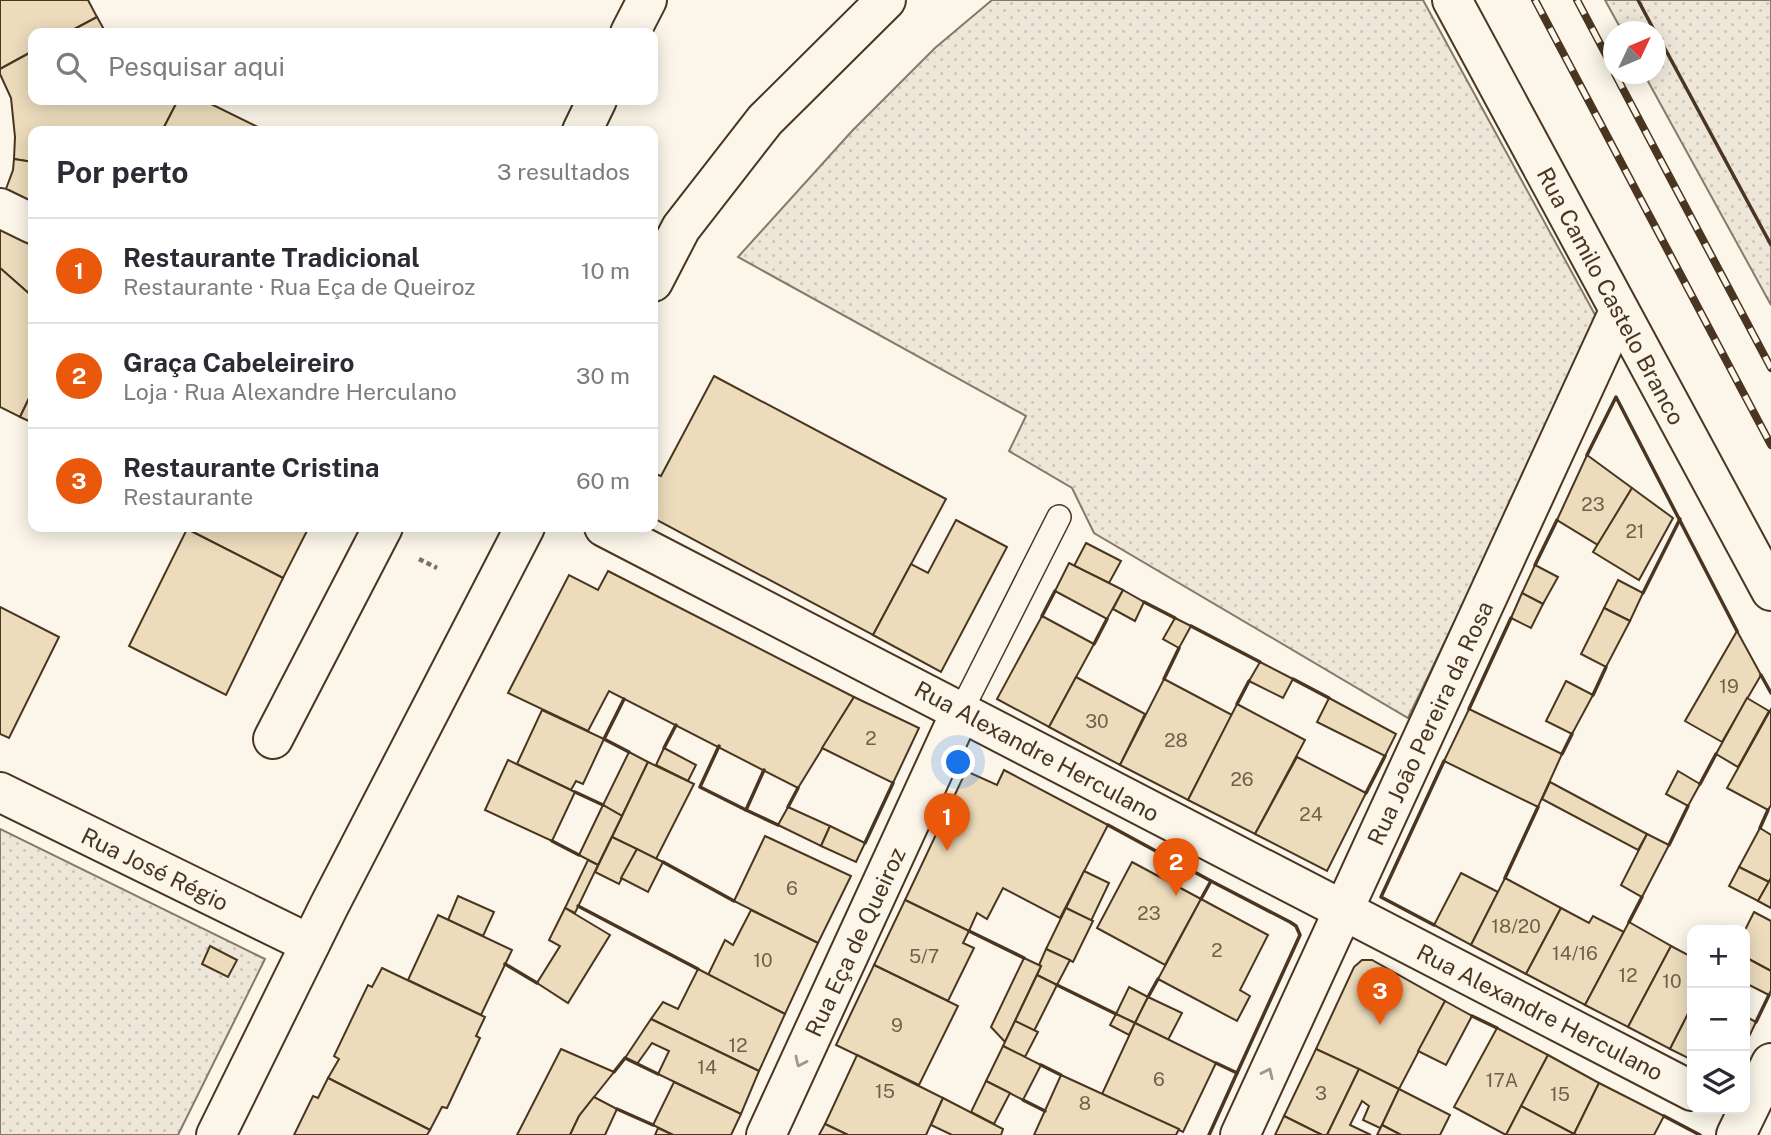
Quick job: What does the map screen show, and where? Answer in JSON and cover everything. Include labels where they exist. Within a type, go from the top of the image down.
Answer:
[{"type":"street","points":[[633,28],[647,0]]},
{"type":"street","points":[[658,272],[681,228],[765,120],[886,0]]},
{"type":"street","name":"Rua Camilo Castelo Branco","points":[[1451,0],[1771,591]]},
{"type":"street","points":[[584,126],[595,105]]},
{"type":"street","points":[[0,208],[28,222]]},
{"type":"street","name":"Rua João Pereira da Rosa","points":[[1240,1135],[1619,311]]},
{"type":"street","points":[[273,739],[380,532]]},
{"type":"street","points":[[216,1135],[310,944],[522,532]]},
{"type":"street","name":"Rua Alexandre Herculano","points":[[614,532],[1687,1088]]},
{"type":"street","name":"Rua Eça de Queiroz","points":[[766,1135],[961,711]]},
{"type":"street","name":"Rua José Régio","points":[[0,792],[310,944]]},
{"type":"street","points":[[1744,1123],[1771,1063]]},
{"type":"lane","points":[[961,711],[1059,517]]},
{"type":"shaded area","points":[[992,0],[1423,0],[1599,322],[1408,718],[1094,533],[1072,488],[1009,451],[1026,416],[738,257],[852,131],[935,48]]},
{"type":"shaded area","points":[[1605,0],[1771,0],[1771,305],[1649,84],[1666,84],[1666,21],[1617,21]]},
{"type":"shaded area","points":[[0,829],[265,959],[178,1135],[0,1135]]},
{"type":"building","points":[[0,0],[88,0],[97,17],[76,28],[28,28],[28,54],[0,69]]},
{"type":"building","points":[[97,17],[103,28],[76,28]]},
{"type":"building","points":[[28,54],[28,105],[175,105],[165,126],[28,126],[28,161],[14,159],[11,98],[0,69]]},
{"type":"building","points":[[175,105],[213,105],[256,126],[165,126]]},
{"type":"building","points":[[14,159],[28,161],[28,293],[0,268],[0,205],[13,170]]},
{"type":"building","points":[[0,268],[28,293],[28,400],[20,417],[0,407]]},
{"type":"building","points":[[714,376],[946,499],[873,635],[658,521],[658,475],[661,476]]},
{"type":"building","points":[[28,400],[28,421],[20,417]]},
{"type":"building","points":[[1587,455],[1632,488],[1598,545],[1557,520]]},
{"type":"building","points":[[1632,488],[1673,518],[1639,580],[1593,552]]},
{"type":"building","points":[[956,520],[1007,547],[941,672],[873,635],[911,564],[928,573]]},
{"type":"building","points":[[186,532],[193,532],[283,578],[226,695],[129,646]]},
{"type":"building","points":[[193,532],[306,532],[283,578]]},
{"type":"building","points":[[1086,543],[1121,561],[1109,583],[1074,566]]},
{"type":"building","points":[[1069,563],[1123,590],[1107,619],[1055,591]]},
{"type":"building","points":[[1535,565],[1558,577],[1543,604],[1522,593]]},
{"type":"building","points":[[608,571],[854,697],[798,788],[609,691],[588,731],[508,693],[569,575],[598,590]]},
{"type":"building","points":[[1618,580],[1643,593],[1630,621],[1604,608]]},
{"type":"building","points":[[1123,590],[1144,602],[1135,621],[1113,609]]},
{"type":"building","points":[[1522,593],[1543,604],[1531,628],[1511,618]]},
{"type":"building","points":[[0,607],[59,637],[9,738],[0,734]]},
{"type":"building","points":[[1604,608],[1630,621],[1606,667],[1581,654]]},
{"type":"building","points":[[1042,616],[1094,644],[1049,727],[997,699]]},
{"type":"building","points":[[1175,618],[1191,626],[1179,648],[1163,639]]},
{"type":"building","points":[[1737,631],[1761,675],[1722,742],[1685,721]]},
{"type":"building","points":[[1260,662],[1293,679],[1283,698],[1249,681]]},
{"type":"building","points":[[1076,677],[1145,714],[1120,765],[1049,727]]},
{"type":"building","points":[[1164,679],[1232,715],[1188,800],[1120,765]]},
{"type":"building","points":[[1566,681],[1593,695],[1572,734],[1546,721]]},
{"type":"building","points":[[854,697],[919,728],[893,783],[822,748]]},
{"type":"building","points":[[1329,698],[1396,734],[1385,756],[1317,722]]},
{"type":"building","points":[[1747,698],[1769,711],[1738,767],[1716,754]]},
{"type":"building","points":[[1237,704],[1305,740],[1255,834],[1188,800]]},
{"type":"building","points":[[1469,709],[1562,754],[1538,807],[1444,761]]},
{"type":"building","points":[[1771,709],[1771,805],[1768,810],[1727,788]]},
{"type":"building","points":[[542,710],[604,739],[583,784],[576,781],[571,790],[517,764]]},
{"type":"building","points":[[664,748],[696,765],[688,781],[656,765]]},
{"type":"building","points":[[629,752],[648,762],[622,816],[603,805]]},
{"type":"building","points":[[1297,757],[1366,793],[1327,871],[1255,834]]},
{"type":"building","points":[[508,760],[575,792],[552,841],[485,810]]},
{"type":"building","points":[[648,762],[694,784],[656,859],[612,837]]},
{"type":"building","points":[[1004,770],[1108,825],[1060,918],[1003,888],[987,919],[977,913],[969,931],[905,900],[966,771],[997,785]]},
{"type":"building","points":[[1678,771],[1700,784],[1688,806],[1666,794]]},
{"type":"building","points":[[1550,782],[1647,834],[1638,850],[1542,799]]},
{"type":"building","points":[[603,805],[622,816],[598,865],[579,855]]},
{"type":"building","points":[[788,807],[830,826],[821,846],[778,825]]},
{"type":"building","points":[[830,826],[865,843],[856,862],[821,846]]},
{"type":"building","points":[[1760,828],[1771,835],[1769,882],[1739,867]]},
{"type":"building","points":[[1647,834],[1669,845],[1642,897],[1621,885]]},
{"type":"building","points":[[765,836],[851,876],[818,943],[734,901]]},
{"type":"building","points":[[612,837],[637,849],[619,884],[595,872]]},
{"type":"building","points":[[637,849],[663,862],[648,892],[621,878]]},
{"type":"building","points":[[588,860],[598,865],[575,913],[565,908]]},
{"type":"building","points":[[1132,862],[1201,899],[1165,965],[1097,928]]},
{"type":"building","points":[[1739,867],[1769,882],[1758,901],[1729,886]]},
{"type":"building","points":[[1084,871],[1109,883],[1091,921],[1066,908]]},
{"type":"building","points":[[1461,873],[1498,892],[1471,945],[1434,925]]},
{"type":"building","points":[[1505,878],[1561,908],[1526,974],[1471,945]]},
{"type":"building","points":[[1771,878],[1771,908],[1758,901]]},
{"type":"building","points":[[458,896],[494,912],[483,936],[448,920]]},
{"type":"building","points":[[1201,899],[1268,935],[1240,990],[1250,996],[1237,1021],[1158,979]]},
{"type":"building","points":[[905,900],[969,931],[963,943],[974,948],[948,1001],[874,965]]},
{"type":"building","points":[[565,908],[610,935],[568,1003],[537,983],[560,946],[549,940]]},
{"type":"building","points":[[1066,908],[1093,921],[1073,962],[1046,949]]},
{"type":"building","points":[[1561,908],[1589,923],[1593,916],[1624,932],[1585,1005],[1526,974]]},
{"type":"building","points":[[751,910],[818,943],[785,1014],[708,975],[725,940],[733,945]]},
{"type":"building","points":[[1754,912],[1771,921],[1771,971],[1750,960],[1750,925],[1748,925]]},
{"type":"building","points":[[438,915],[512,950],[481,1015],[408,980]]},
{"type":"building","points":[[1629,922],[1671,946],[1628,1027],[1585,1005]]},
{"type":"building","points":[[210,946],[237,960],[228,977],[202,964]]},
{"type":"building","points":[[1671,946],[1687,954],[1687,1016],[1670,1049],[1628,1027]]},
{"type":"building","points":[[1046,949],[1070,960],[1057,985],[1037,975]]},
{"type":"building","points":[[1024,958],[1041,966],[1005,1042],[991,1027]]},
{"type":"building","points":[[1362,960],[1372,960],[1445,1001],[1399,1089],[1316,1049],[1354,967]]},
{"type":"building","points":[[1750,960],[1771,971],[1769,995],[1750,986]]},
{"type":"building","points":[[874,965],[958,1006],[919,1085],[836,1045]]},
{"type":"building","points":[[382,968],[485,1017],[476,1036],[480,1038],[447,1108],[442,1107],[430,1130],[328,1078],[339,1059],[334,1056],[368,985],[372,987]]},
{"type":"building","points":[[698,969],[785,1014],[759,1071],[651,1019],[663,1002],[678,1009]]},
{"type":"building","points":[[1037,975],[1057,985],[1034,1031],[1015,1021]]},
{"type":"building","points":[[1129,987],[1148,997],[1135,1023],[1116,1014]]},
{"type":"building","points":[[1148,997],[1182,1013],[1168,1040],[1135,1023]]},
{"type":"building","points":[[1445,1001],[1472,1016],[1446,1065],[1418,1051]]},
{"type":"building","points":[[1116,1014],[1135,1023],[1129,1035],[1110,1025]]},
{"type":"building","points":[[1687,1016],[1687,1058],[1670,1049]]},
{"type":"building","points":[[651,1019],[759,1071],[741,1114],[658,1074],[669,1051],[652,1043],[637,1064],[625,1058]]},
{"type":"building","points":[[1750,1019],[1756,1022],[1750,1035]]},
{"type":"building","points":[[1015,1021],[1038,1032],[1025,1057],[1003,1046]]},
{"type":"building","points":[[1135,1023],[1216,1063],[1183,1132],[1102,1094]]},
{"type":"building","points":[[1497,1028],[1548,1055],[1506,1135],[1454,1107]]},
{"type":"building","points":[[1003,1046],[1041,1065],[1023,1100],[986,1081]]},
{"type":"building","points":[[561,1049],[614,1072],[579,1116],[570,1135],[517,1135]]},
{"type":"building","points":[[1316,1049],[1359,1069],[1327,1135],[1284,1116]]},
{"type":"building","points":[[857,1055],[943,1098],[926,1135],[848,1135],[825,1124]]},
{"type":"building","points":[[1548,1055],[1599,1083],[1574,1134],[1521,1106]]},
{"type":"building","points":[[1359,1069],[1399,1089],[1382,1125],[1380,1128],[1363,1120],[1369,1106],[1362,1101],[1350,1125],[1371,1135],[1327,1135]]},
{"type":"building","points":[[1061,1075],[1179,1129],[1176,1135],[1034,1135]]},
{"type":"building","points":[[328,1078],[430,1130],[427,1135],[294,1135],[313,1096],[318,1098]]},
{"type":"building","points":[[986,1081],[1010,1093],[994,1124],[971,1112]]},
{"type":"building","points":[[674,1082],[741,1114],[731,1135],[673,1135],[653,1125]]},
{"type":"building","points":[[1599,1083],[1664,1116],[1654,1135],[1574,1134]]},
{"type":"building","points":[[1399,1089],[1450,1115],[1440,1135],[1401,1135],[1382,1125]]},
{"type":"building","points":[[594,1097],[617,1109],[605,1135],[570,1135],[579,1116]]},
{"type":"building","points":[[943,1098],[1003,1129],[1001,1135],[952,1135],[931,1125]]},
{"type":"building","points":[[1521,1106],[1574,1134],[1506,1135]]},
{"type":"building","points":[[1284,1116],[1322,1135],[1275,1135]]},
{"type":"building","points":[[825,1124],[848,1135],[819,1135]]},
{"type":"building","points":[[1382,1125],[1401,1135],[1377,1135]]},
{"type":"building","points":[[658,1128],[673,1135],[655,1135]]},
{"type":"railway","points":[[1535,0],[1771,445]]},
{"type":"railway","points":[[1577,0],[1603,49]]},
{"type":"railway","points":[[1620,84],[1771,368]]},
{"type":"wall","points":[[1638,0],[1649,21]]},
{"type":"wall","points":[[1666,51],[1771,245]]},
{"type":"wall","points":[[1587,455],[1616,397],[1737,631]]},
{"type":"wall","points":[[1643,593],[1680,519]]},
{"type":"wall","points":[[1535,565],[1557,520]]},
{"type":"wall","points":[[1042,616],[1055,591]]},
{"type":"wall","points":[[1144,602],[1175,618]]},
{"type":"wall","points":[[1469,709],[1511,618]]},
{"type":"wall","points":[[1094,644],[1107,619]]},
{"type":"wall","points":[[1191,626],[1260,662]]},
{"type":"wall","points":[[1164,679],[1179,648]]},
{"type":"wall","points":[[1593,695],[1606,667]]},
{"type":"wall","points":[[1761,675],[1771,693]]},
{"type":"wall","points":[[1293,679],[1329,698]]},
{"type":"wall","points":[[1237,704],[1249,681]]},
{"type":"wall","points":[[624,699],[604,739],[629,752]]},
{"type":"wall","points":[[664,748],[676,725]]},
{"type":"wall","points":[[1562,754],[1572,734]]},
{"type":"wall","points":[[719,746],[700,787],[746,810]]},
{"type":"wall","points":[[1700,784],[1716,754]]},
{"type":"wall","points":[[1366,793],[1385,756]]},
{"type":"wall","points":[[1434,925],[1381,897],[1444,761]]},
{"type":"wall","points":[[764,770],[746,810],[778,825]]},
{"type":"wall","points":[[865,843],[893,783]]},
{"type":"wall","points":[[788,807],[798,788]]},
{"type":"wall","points":[[575,792],[603,805]]},
{"type":"wall","points":[[1669,845],[1688,806]]},
{"type":"wall","points":[[1505,878],[1538,807]]},
{"type":"wall","points":[[1760,828],[1768,810]]},
{"type":"wall","points":[[1108,825],[1211,881],[1201,899]]},
{"type":"wall","points":[[552,841],[579,855]]},
{"type":"wall","points":[[663,862],[734,901]]},
{"type":"wall","points":[[1211,881],[1290,922],[1296,926],[1300,935],[1237,1073],[1216,1063]]},
{"type":"wall","points":[[1629,922],[1642,897]]},
{"type":"wall","points":[[578,906],[698,969]]},
{"type":"wall","points":[[969,931],[1024,958]]},
{"type":"wall","points":[[505,964],[537,983]]},
{"type":"wall","points":[[1148,997],[1158,979]]},
{"type":"wall","points":[[1057,985],[1116,1014]]},
{"type":"wall","points":[[1756,1022],[1769,995]]},
{"type":"wall","points":[[1472,1016],[1497,1028]]},
{"type":"wall","points":[[614,1072],[625,1058],[658,1074]]},
{"type":"wall","points":[[1041,1065],[1061,1075]]},
{"type":"wall","points":[[1209,1135],[1237,1073]]},
{"type":"wall","points":[[1023,1100],[1045,1111]]},
{"type":"wall","points":[[617,1109],[653,1125]]},
{"type":"wall","points":[[1664,1116],[1700,1135]]},
{"type":"place","name":"Restaurante Tradicional","points":[[947,851]]},
{"type":"place","name":"Graça Cabeleireiro","points":[[1176,896]]},
{"type":"place","name":"Restaurante Cristina","points":[[1380,1025]]}]
